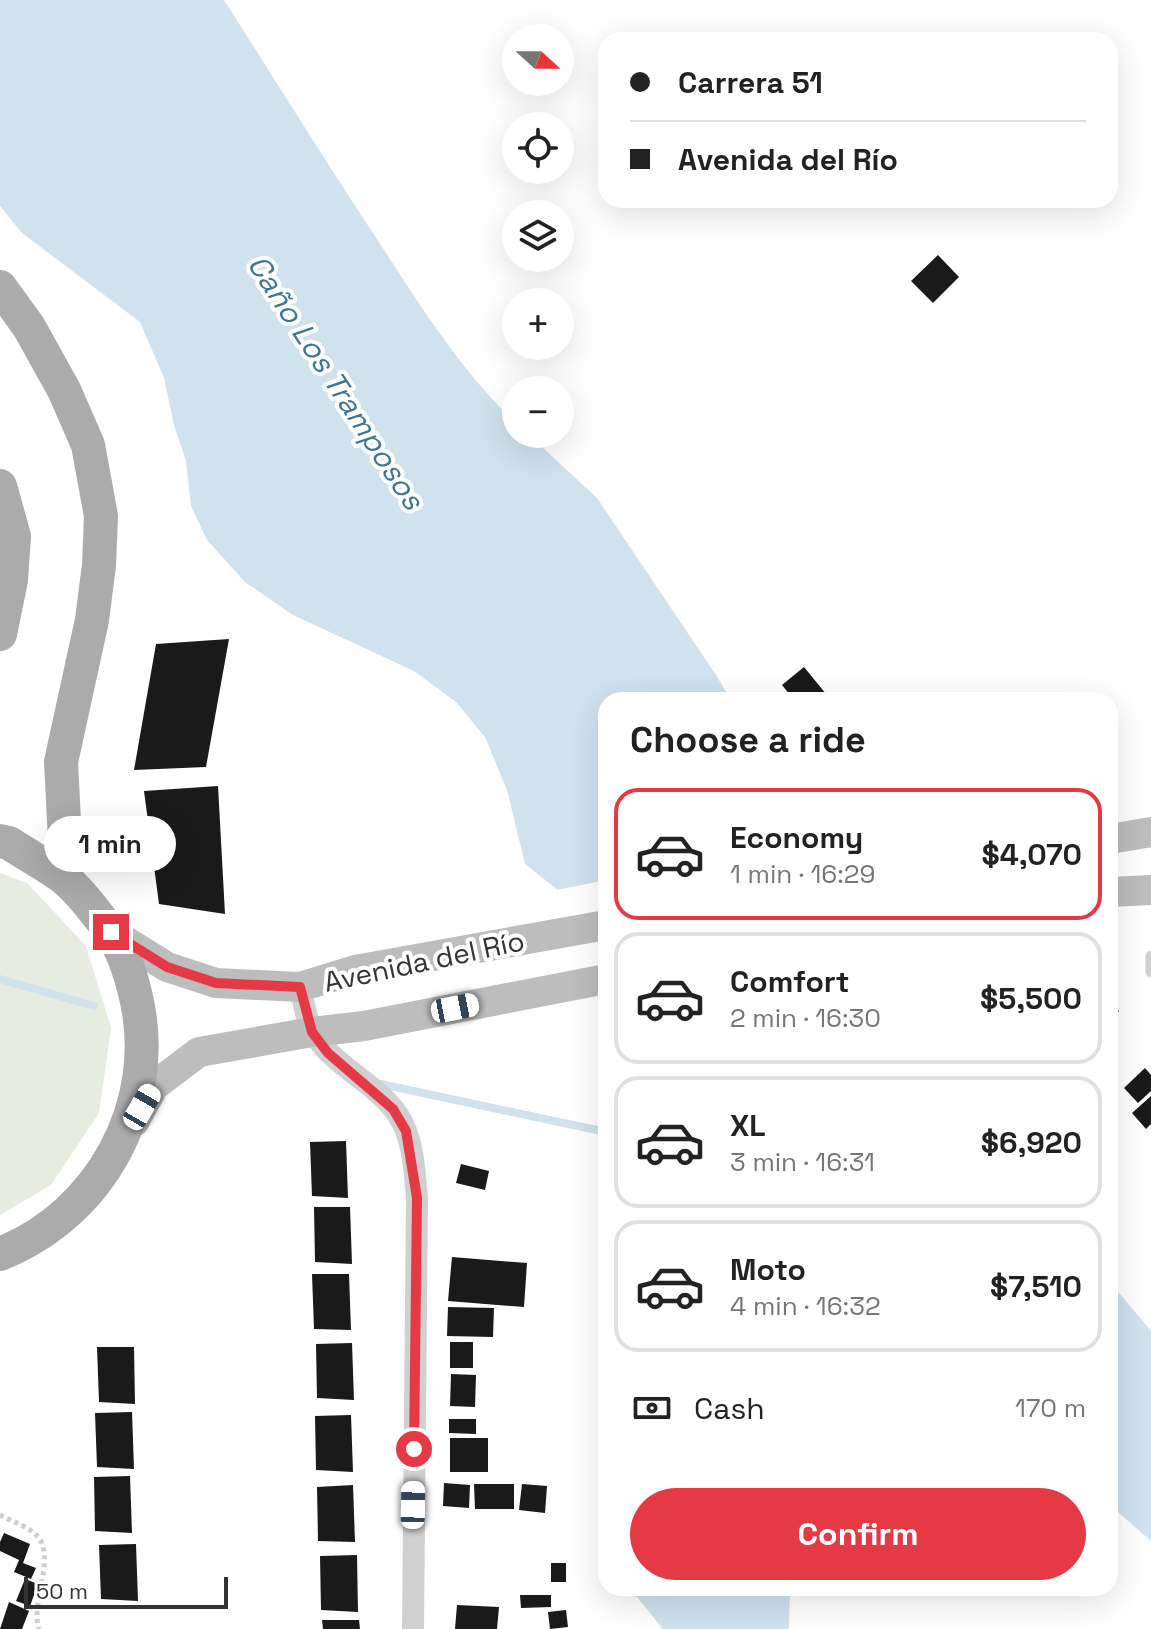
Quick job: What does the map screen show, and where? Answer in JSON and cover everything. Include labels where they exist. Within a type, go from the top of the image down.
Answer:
[{"type":"main road","points":[[0,287],[29,327],[64,390],[88,445],[101,516],[92,620],[61,762],[67,880]]},
{"type":"main road","points":[[0,486],[14,536],[11,580],[0,634]]},
{"type":"main road","points":[[1118,838],[1151,832]]},
{"type":"main road","points":[[0,841],[9,843],[67,880],[111,932],[130,973],[140,1016],[142,1061],[135,1106],[119,1148],[93,1187],[61,1220],[22,1245],[0,1254]]},
{"type":"main road","points":[[1118,892],[1151,890]]},
{"type":"main road","name":"Avenida del Río","points":[[111,932],[167,967],[216,983],[300,987],[355,970],[598,926]]},
{"type":"main road","name":"Avenida del Río","points":[[119,1148],[154,1086],[199,1052],[364,1026],[598,980]]},
{"type":"street","points":[[300,987],[312,1032],[328,1053],[393,1109],[406,1131],[414,1165],[417,1198],[413,1629]]},
{"type":"lane","points":[[1151,956],[1151,972]]},
{"type":"path","points":[[0,1515],[37,1535],[43,1547],[44,1569],[37,1612],[39,1629]]},
{"type":"shaded area","points":[[0,873],[27,883],[86,946],[111,1028],[99,1113],[51,1185],[0,1215]]},
{"type":"water","name":"Caño Los Tramposos","points":[[0,0],[224,0],[415,298],[446,342],[502,409],[502,448],[543,448],[597,498],[726,692],[598,692],[598,922],[525,864],[507,790],[485,737],[456,702],[414,671],[293,615],[245,582],[207,540],[191,506],[186,461],[164,378],[140,322],[22,233],[0,206]]},
{"type":"water","points":[[1118,1292],[1151,1331],[1151,1541],[1118,1512]]},
{"type":"water","points":[[790,1596],[789,1629],[663,1629],[637,1597]]},
{"type":"pier","points":[[598,882],[598,926],[552,891]]},
{"type":"building","points":[[938,255],[959,277],[933,303],[911,281]]},
{"type":"building","points":[[229,639],[206,767],[134,770],[156,644]]},
{"type":"building","points":[[804,667],[824,692],[788,692],[782,685]]},
{"type":"building","points":[[218,786],[225,914],[159,904],[144,791]]},
{"type":"building","points":[[1145,1068],[1151,1075],[1151,1091],[1138,1103],[1124,1088]]},
{"type":"building","points":[[1151,1096],[1151,1124],[1146,1129],[1132,1113]]},
{"type":"building","points":[[346,1141],[348,1198],[312,1196],[310,1142]]},
{"type":"building","points":[[461,1164],[489,1171],[485,1190],[456,1183]]},
{"type":"building","points":[[314,1207],[350,1207],[352,1264],[315,1262]]},
{"type":"building","points":[[452,1257],[527,1263],[524,1307],[448,1301]]},
{"type":"building","points":[[312,1274],[349,1274],[351,1330],[314,1329]]},
{"type":"building","points":[[448,1307],[494,1308],[493,1337],[447,1336]]},
{"type":"building","points":[[450,1342],[473,1342],[473,1368],[450,1368]]},
{"type":"building","points":[[352,1343],[354,1400],[317,1398],[316,1344]]},
{"type":"building","points":[[97,1347],[134,1347],[135,1404],[99,1402]]},
{"type":"building","points":[[451,1374],[476,1375],[475,1407],[450,1406]]},
{"type":"building","points":[[132,1412],[134,1469],[97,1467],[95,1413]]},
{"type":"building","points":[[351,1415],[353,1472],[316,1470],[315,1416]]},
{"type":"building","points":[[449,1419],[476,1419],[476,1434],[449,1433]]},
{"type":"building","points":[[450,1438],[488,1438],[488,1472],[450,1472]]},
{"type":"building","points":[[130,1476],[132,1533],[95,1531],[94,1477]]},
{"type":"building","points":[[444,1483],[470,1485],[469,1508],[443,1506]]},
{"type":"building","points":[[474,1484],[514,1484],[514,1509],[475,1509]]},
{"type":"building","points":[[522,1484],[547,1486],[545,1513],[519,1510]]},
{"type":"building","points":[[353,1485],[355,1542],[318,1541],[317,1487]]},
{"type":"building","points":[[4,1533],[30,1544],[23,1563],[36,1568],[31,1579],[14,1572],[19,1560],[0,1551]]},
{"type":"building","points":[[136,1544],[138,1601],[101,1599],[99,1545]]},
{"type":"building","points":[[357,1555],[358,1612],[321,1610],[320,1556]]},
{"type":"building","points":[[551,1563],[566,1563],[566,1582],[551,1582]]},
{"type":"building","points":[[25,1579],[38,1584],[30,1606],[16,1601]]},
{"type":"building","points":[[520,1595],[551,1595],[551,1607],[521,1608]]},
{"type":"building","points":[[9,1602],[29,1611],[22,1629],[0,1629]]},
{"type":"building","points":[[457,1605],[499,1607],[497,1629],[455,1629]]},
{"type":"building","points":[[566,1610],[568,1627],[550,1629],[548,1612]]},
{"type":"building","points":[[322,1620],[359,1620],[360,1629],[323,1629]]},
{"type":"waterway","points":[[0,979],[94,1006]]},
{"type":"waterway","points":[[376,1083],[598,1130]]},
{"type":"route","points":[[111,932],[167,967],[216,983],[300,987],[312,1032],[328,1053],[360,1077],[393,1109],[406,1131],[417,1198],[414,1449]]}]
